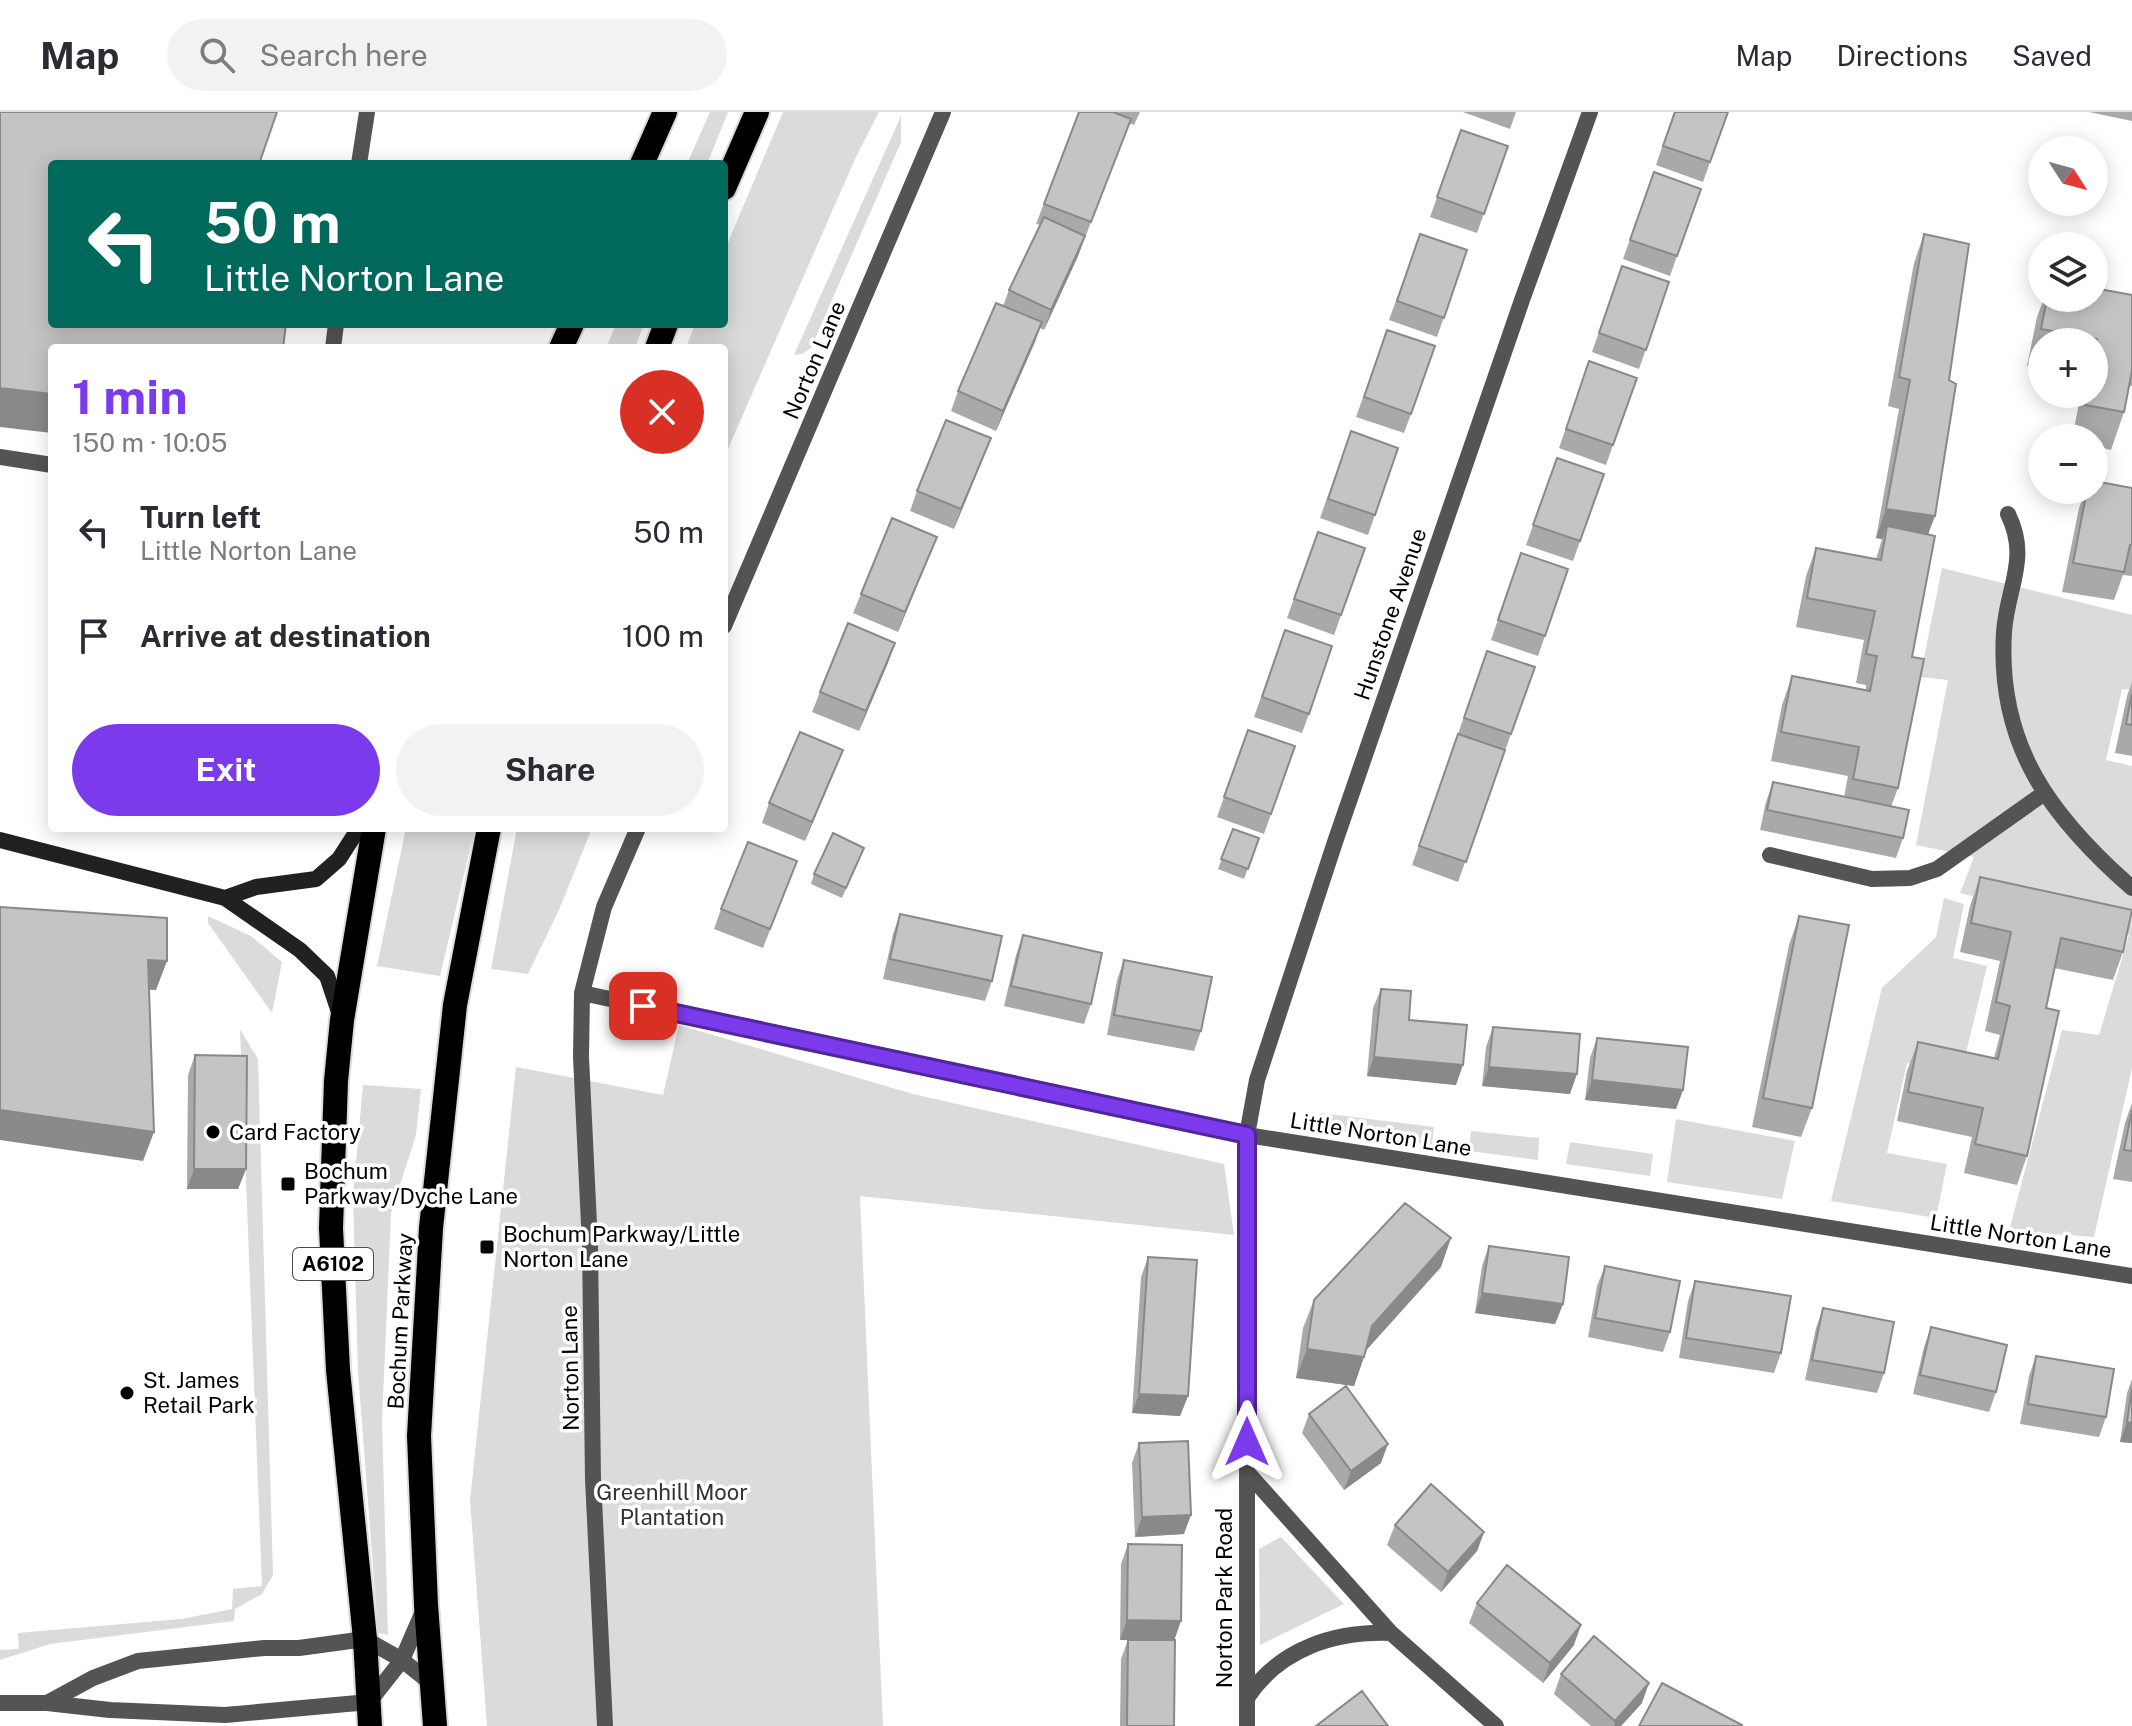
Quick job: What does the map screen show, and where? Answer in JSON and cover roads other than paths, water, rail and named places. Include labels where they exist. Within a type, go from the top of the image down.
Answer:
[{"type":"highway","points":[[644,160],[665,112]]},
{"type":"highway","points":[[728,179],[757,112]]},
{"type":"highway","name":"A6102","points":[[370,1714],[338,1370],[331,1228],[336,1081],[342,1020],[373,832]]},
{"type":"highway","name":"Bochum Parkway","points":[[435,1726],[419,1436],[431,1228],[455,1005],[488,832]]},
{"type":"street","points":[[360,160],[367,112]]},
{"type":"street","name":"Norton Lane","points":[[728,617],[943,112]]},
{"type":"street","name":"Hunstone Avenue","points":[[1247,1135],[1257,1080],[1335,842],[1590,112]]},
{"type":"street","points":[[0,457],[48,464]]},
{"type":"street","points":[[2008,514],[2017,533],[2019,560],[2004,632],[2006,693],[2021,748],[2043,794],[2089,851],[2132,888]]},
{"type":"street","points":[[1770,855],[1872,879],[1910,878],[1937,869],[2043,794]]},
{"type":"street","points":[[225,898],[256,887],[316,879],[339,859],[356,832]]},
{"type":"street","name":"Norton Lane","points":[[605,1726],[593,1479],[590,1245],[581,1057],[582,993],[604,907],[636,832]]},
{"type":"street","points":[[0,840],[225,898],[300,950],[327,976],[342,1020]]},
{"type":"street","name":"Little Norton Lane","points":[[582,993],[1247,1135],[2132,1276]]},
{"type":"street","name":"Norton Park Road","points":[[1247,1135],[1247,1726]]},
{"type":"street","points":[[1247,1472],[1391,1633],[1496,1726]]},
{"type":"street","points":[[0,1703],[47,1703],[225,1721],[370,1714],[402,1660],[426,1605]]},
{"type":"street","points":[[1246,1699],[1270,1670],[1308,1646],[1358,1634],[1391,1633]]},
{"type":"street","points":[[47,1703],[93,1678],[138,1661],[264,1648],[299,1648],[365,1639],[402,1660],[432,1684]]},
{"type":"place","name":"Card Factory","points":[[213,1132]]},
{"type":"place","name":"Bochum Parkway/Dyche Lane","points":[[288,1184]]},
{"type":"place","name":"Bochum Parkway/Little Norton Lane","points":[[487,1247]]},
{"type":"place","name":"St. James Retail Park","points":[[127,1393]]},
{"type":"park label","name":"Greenhill Moor Plantation","points":[[672,1504]]}]
